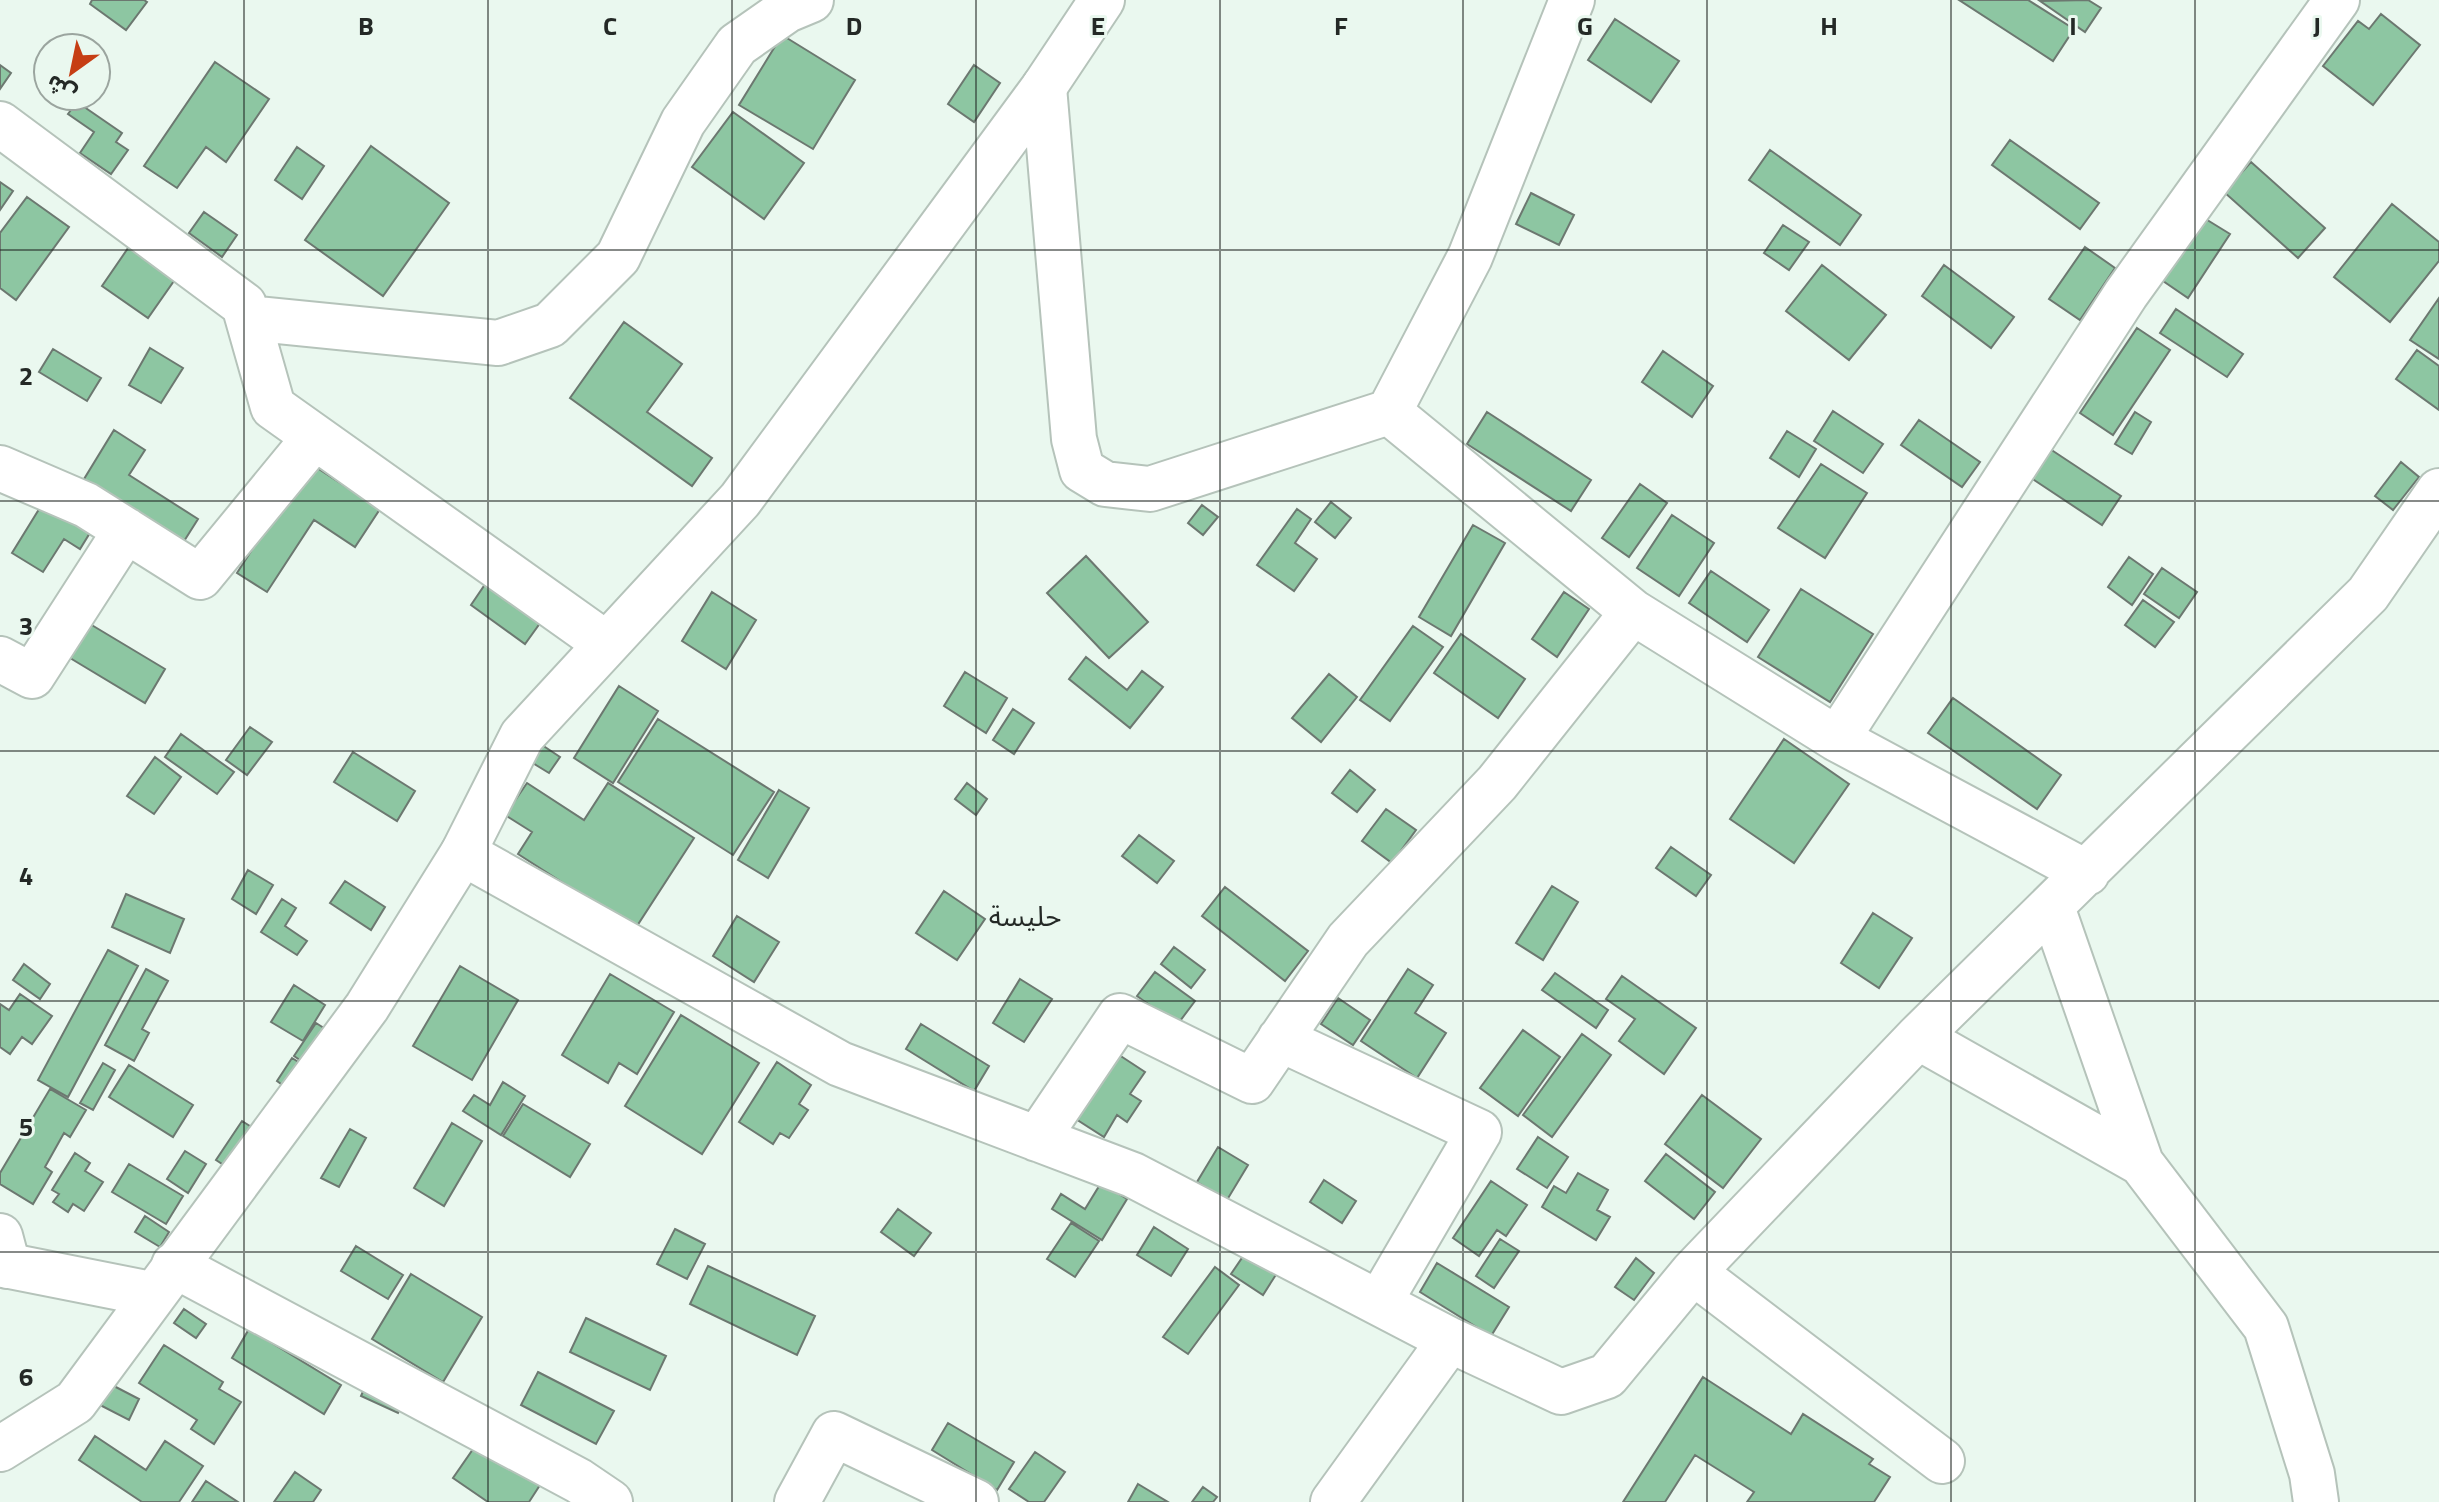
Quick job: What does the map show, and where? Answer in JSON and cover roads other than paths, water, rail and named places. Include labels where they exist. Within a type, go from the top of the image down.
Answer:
[{"type":"street","points":[[248,318],[498,343],[550,325],[618,257],[683,122],[737,45],[787,10],[811,0]]},
{"type":"street","points":[[0,1449],[75,1402],[367,1007],[463,853],[522,736],[740,500],[1044,87],[1102,0]]},
{"type":"street","points":[[1044,87],[1074,439],[1082,470],[1105,484],[1150,489],[1389,412],[1470,257],[1572,0]]},
{"type":"street","points":[[1837,739],[2126,294],[2337,0]]},
{"type":"street","points":[[0,124],[244,305],[273,407],[605,643]]},
{"type":"street","points":[[1389,412],[1633,612],[1837,739],[2087,873]]},
{"type":"street","points":[[0,468],[86,505],[200,577],[315,437]]},
{"type":"street","points":[[463,853],[840,1064],[1133,1175],[1450,1340],[1561,1392],[1607,1376],[1693,1272],[1918,1037],[2368,594],[2439,491]]},
{"type":"street","points":[[0,659],[32,676],[126,530]]},
{"type":"street","points":[[1037,1139],[1120,1016],[1252,1081],[1348,940],[1497,783],[1633,612]]},
{"type":"street","points":[[2052,907],[2141,1163],[2266,1327],[2312,1474],[2316,1502]]},
{"type":"street","points":[[1918,1037],[2141,1163]]},
{"type":"street","points":[[1280,1039],[1479,1132],[1379,1303]]},
{"type":"street","points":[[3,1255],[163,1280],[579,1481],[610,1502]]},
{"type":"street","points":[[1693,1272],[1942,1461]]},
{"type":"street","points":[[1333,1502],[1450,1340]]},
{"type":"street","points":[[797,1502],[834,1434],[976,1502]]},
{"type":"district","name":"حليسة","points":[[1025,916]]}]
